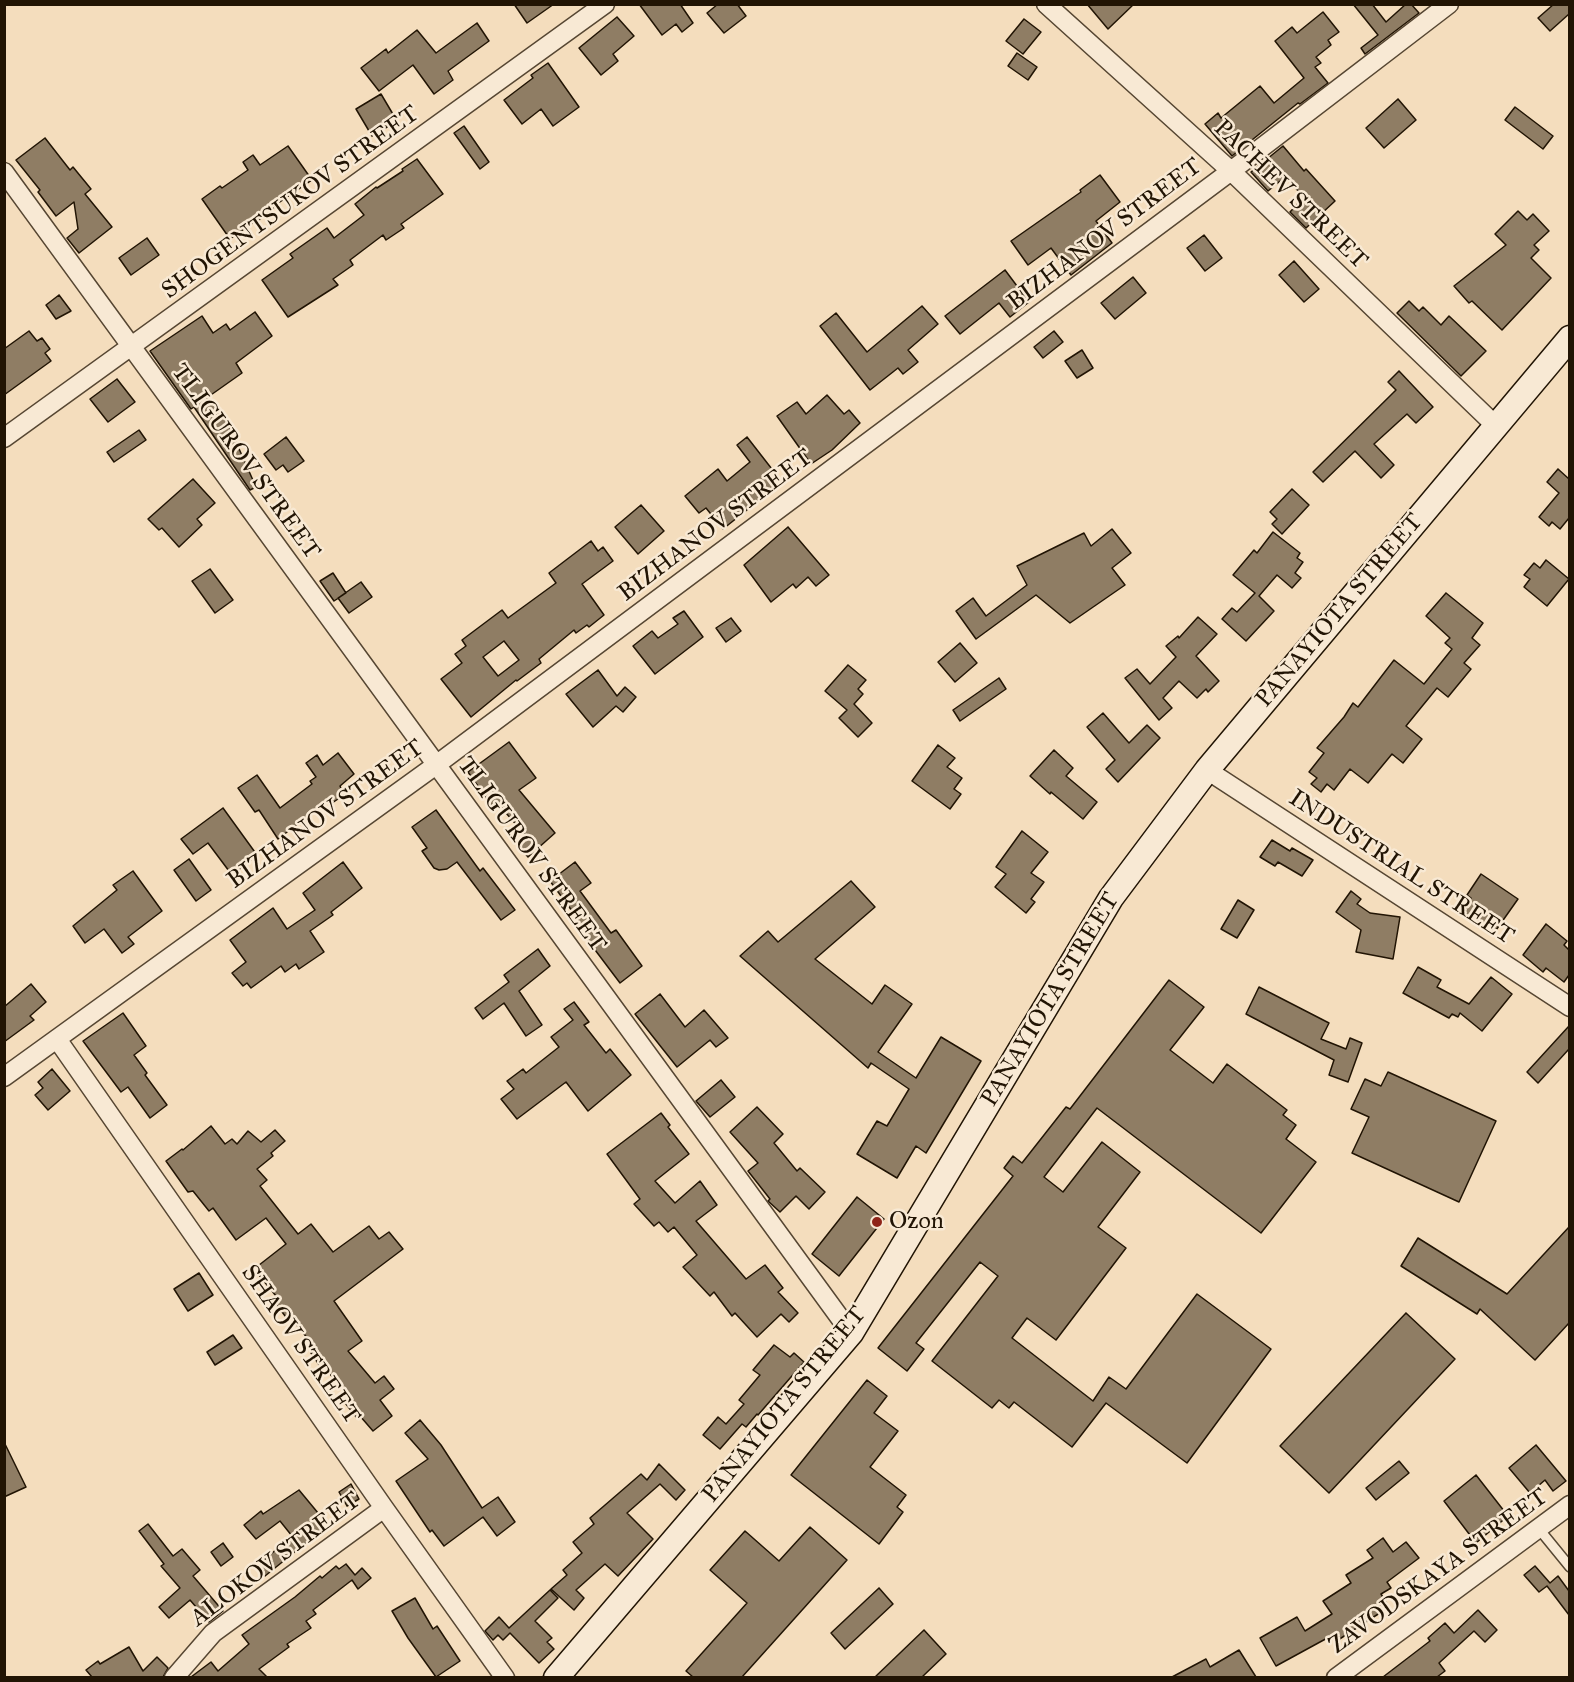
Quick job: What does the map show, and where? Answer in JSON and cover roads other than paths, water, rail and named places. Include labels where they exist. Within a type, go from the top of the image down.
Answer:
[{"type":"street","name":"SHOGENTSUKOV STREET","points":[[4,438],[132,348],[605,4]]},
{"type":"street","name":"PACHEV STREET","points":[[1046,4],[1232,171],[1496,426]]},
{"type":"street","name":"BIZHANOV STREET","points":[[4,1077],[436,765],[1232,171],[1449,4]]},
{"type":"street","name":"TLIGUROV STREET","points":[[4,172],[851,1333]]},
{"type":"street","name":"PANAYIOTA STREET","points":[[556,1677],[851,1333],[1111,898],[1207,770],[1569,338]]},
{"type":"street","name":"INDUSTRIAL STREET","points":[[1207,770],[1569,1007]]},
{"type":"street","name":"SHAOV STREET","points":[[57,1039],[384,1508],[505,1677]]},
{"type":"street","name":"ZAVODSKAYA STREET","points":[[1336,1677],[1569,1505]]},
{"type":"street","name":"ALOKOV STREET","points":[[174,1677],[213,1633],[384,1508]]},
{"type":"lane","points":[[1539,1529],[1569,1566]]},
{"type":"place","name":"Ozon","points":[[877,1222]]}]
